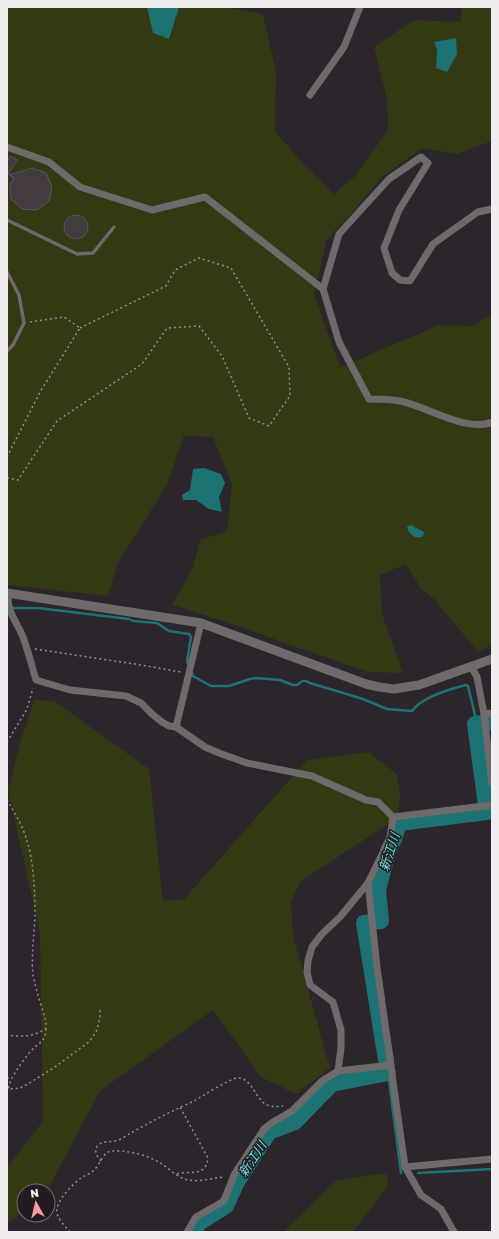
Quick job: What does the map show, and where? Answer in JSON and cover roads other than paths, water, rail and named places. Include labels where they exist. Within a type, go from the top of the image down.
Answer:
[{"type":"street","points":[[310,95],[344,47],[360,7]]},
{"type":"street","points":[[7,147],[49,162],[80,187],[152,210],[205,197],[323,289]]},
{"type":"street","points":[[492,209],[478,212],[432,244],[410,281],[400,280],[392,273],[384,248],[399,210],[428,163],[421,156],[389,179],[339,234],[323,289],[339,342],[369,399],[401,401],[470,425],[487,424],[492,422]]},
{"type":"street","points":[[393,817],[378,802],[366,800],[312,776],[247,764],[205,747],[176,727],[169,726],[162,722],[141,703],[126,696],[70,690],[36,680],[23,637],[9,610],[8,593],[201,623],[359,682],[394,689],[419,685],[492,659]]},
{"type":"street","points":[[176,727],[201,623]]},
{"type":"street","points":[[471,666],[477,677],[484,715],[492,783]]},
{"type":"street","points":[[484,715],[492,714]]},
{"type":"street","points":[[393,817],[492,805]]},
{"type":"street","points":[[338,1072],[341,1048],[341,1030],[332,1002],[310,985],[307,972],[308,961],[312,947],[322,934],[340,917],[368,883],[390,838],[393,817]]},
{"type":"street","points":[[368,883],[377,967],[405,1167],[421,1195],[442,1209],[454,1232]]},
{"type":"street","points":[[186,1232],[196,1217],[224,1201],[234,1176],[264,1129],[297,1107],[322,1081],[338,1072],[391,1065]]},
{"type":"street","points":[[405,1167],[492,1159]]},
{"type":"lane","points":[[7,220],[77,254],[93,253],[114,227]]},
{"type":"lane","points":[[7,272],[19,295],[24,323],[13,345],[7,351]]},
{"type":"water","points":[[147,7],[179,7],[169,39],[153,33]]},
{"type":"water","points":[[456,38],[457,54],[447,72],[436,68],[437,50],[434,42]]},
{"type":"water","points":[[204,468],[221,474],[225,483],[219,497],[222,512],[209,509],[196,500],[183,500],[182,495],[190,490],[193,469]]},
{"type":"water","points":[[411,525],[424,532],[423,536],[416,537],[411,534],[407,527]]},
{"type":"waterway","points":[[11,608],[38,608],[157,623],[169,631],[189,634],[191,637],[187,661],[189,667]]},
{"type":"waterway","points":[[192,673],[193,676],[211,686],[229,686],[256,678],[280,680],[293,685],[306,681],[363,699],[387,709],[412,711],[429,698],[445,691],[466,685],[468,686],[475,715],[475,724]]},
{"type":"waterway","name":"新江川","points":[[386,1060],[364,923],[381,921],[378,890],[388,851],[399,823],[487,812],[475,724],[492,722]]},
{"type":"waterway","points":[[388,1073],[401,1173]]},
{"type":"waterway","name":"新江川","points":[[193,1232],[199,1223],[226,1206],[237,1182],[269,1132],[295,1122],[332,1084],[388,1073]]},
{"type":"waterway","points":[[418,1173],[492,1169]]}]
